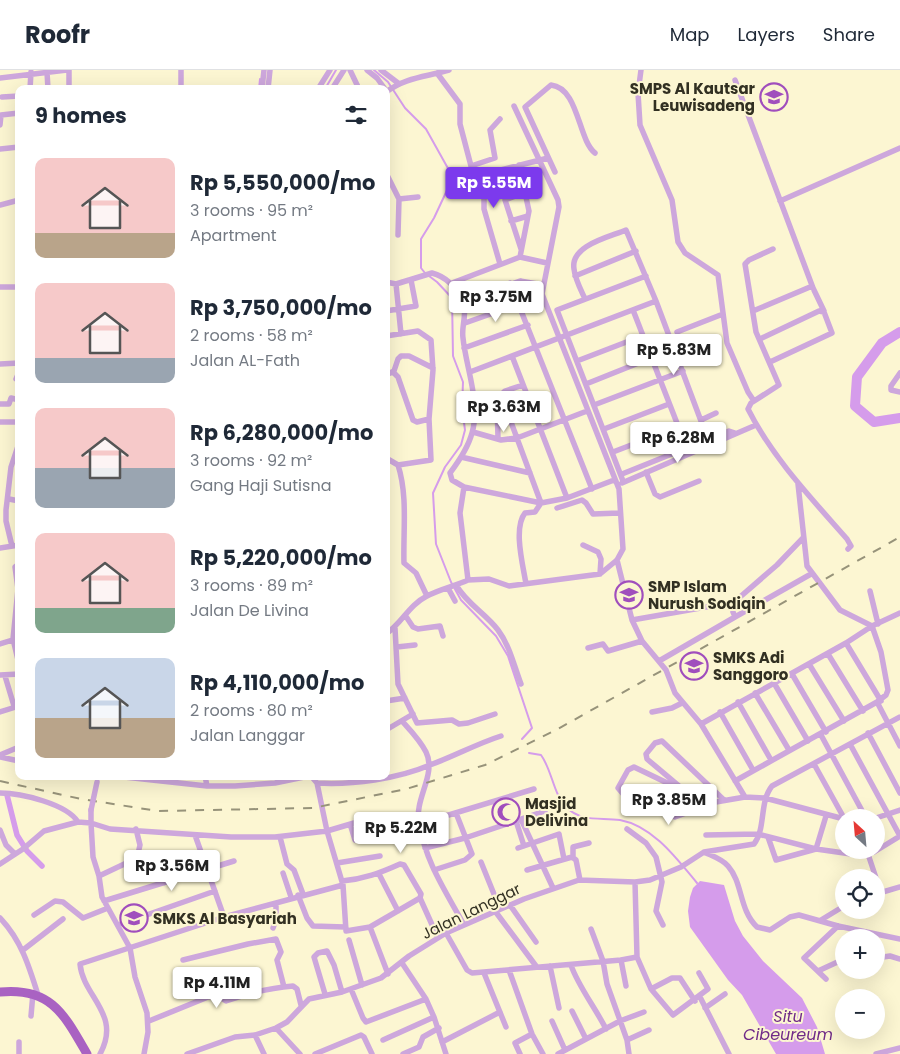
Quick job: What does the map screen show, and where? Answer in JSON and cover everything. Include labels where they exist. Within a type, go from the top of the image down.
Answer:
[{"type":"main road","points":[[0,992],[21,991],[36,994],[62,1012],[87,1054]]},
{"type":"street","points":[[0,78],[31,72],[68,70],[69,85]]},
{"type":"street","points":[[181,70],[181,85]]},
{"type":"street","points":[[262,85],[264,70]]},
{"type":"street","points":[[268,85],[270,70]]},
{"type":"street","points":[[321,85],[330,70]]},
{"type":"street","points":[[336,85],[344,70]]},
{"type":"street","points":[[350,70],[357,85]]},
{"type":"street","points":[[368,70],[383,85]]},
{"type":"street","points":[[382,70],[396,84]]},
{"type":"street","points":[[390,88],[396,84],[449,70]]},
{"type":"street","points":[[641,70],[638,93],[640,125],[672,200],[678,242],[685,253],[718,275],[727,343],[748,392],[754,401]]},
{"type":"street","points":[[30,85],[31,72]]},
{"type":"street","points":[[47,72],[48,85]]},
{"type":"street","points":[[436,73],[458,100],[460,124],[471,166],[469,185]]},
{"type":"street","points":[[735,80],[821,311],[832,333],[770,362]]},
{"type":"street","points":[[595,152],[588,147],[578,116],[570,100],[555,86],[551,85],[525,107],[559,204],[542,294],[562,337],[587,411],[600,438],[614,480],[619,489]]},
{"type":"street","points":[[2,97],[15,96]]},
{"type":"street","points":[[514,106],[543,160],[555,172]]},
{"type":"street","points":[[0,125],[1,115],[15,113]]},
{"type":"street","points":[[471,166],[495,158],[490,130],[500,119]]},
{"type":"street","points":[[0,150],[15,148]]},
{"type":"street","points":[[780,202],[900,148]]},
{"type":"street","points":[[500,264],[484,209],[484,180],[490,173],[543,160]]},
{"type":"street","points":[[519,165],[529,206],[520,257]]},
{"type":"street","points":[[390,181],[399,199],[398,235]]},
{"type":"street","points":[[521,249],[505,198],[526,192]]},
{"type":"street","points":[[399,199],[418,197]]},
{"type":"street","points":[[0,204],[15,201]]},
{"type":"street","points":[[511,221],[528,216]]},
{"type":"street","points":[[585,299],[575,276],[574,262],[578,253],[588,245],[626,230],[656,301],[709,442]]},
{"type":"street","points":[[773,249],[746,261],[756,332],[779,385],[754,401],[748,409],[756,425],[798,484],[850,544],[848,549]]},
{"type":"street","points":[[575,276],[636,251]]},
{"type":"street","points":[[452,283],[520,257],[547,263]]},
{"type":"street","points":[[390,283],[396,284],[424,277],[430,273],[452,283],[462,302],[465,323],[462,333],[470,372],[474,412],[472,432],[450,476],[452,480],[464,487],[541,503],[568,498],[614,480]]},
{"type":"street","points":[[390,631],[427,596],[468,580],[489,579],[509,586],[526,584],[600,574],[617,560],[624,544],[619,513],[619,489],[623,481],[622,474],[577,361],[562,337],[557,310],[646,276]]},
{"type":"street","points":[[390,310],[414,307],[417,304],[411,280]]},
{"type":"street","points":[[462,302],[510,283],[521,281],[543,285]]},
{"type":"street","points":[[519,304],[521,281]]},
{"type":"street","points":[[510,283],[592,489]]},
{"type":"street","points":[[396,284],[401,334]]},
{"type":"street","points":[[0,287],[15,287]]},
{"type":"street","points":[[753,311],[808,287],[813,288]]},
{"type":"street","points":[[470,372],[656,301]]},
{"type":"street","points":[[465,323],[519,304]]},
{"type":"street","points":[[633,310],[688,452]]},
{"type":"street","points":[[760,339],[821,311]]},
{"type":"street","points":[[677,332],[723,314]]},
{"type":"street","points":[[464,348],[528,325]]},
{"type":"street","points":[[390,335],[418,331],[431,340],[432,368],[429,419],[431,460],[398,465],[390,460]]},
{"type":"street","points":[[577,361],[642,336]]},
{"type":"street","points":[[390,373],[393,372],[401,356],[409,356],[432,368]]},
{"type":"street","points":[[512,356],[568,498]]},
{"type":"street","points":[[586,384],[651,358]]},
{"type":"street","points":[[0,364],[15,363]]},
{"type":"street","points":[[594,405],[683,371]]},
{"type":"street","points":[[393,372],[398,377],[413,420],[417,422],[429,419]]},
{"type":"street","points":[[900,374],[891,386],[891,390],[900,392]]},
{"type":"street","points":[[523,384],[501,395],[541,503]]},
{"type":"street","points":[[0,404],[9,404],[11,398],[15,399]]},
{"type":"street","points":[[498,438],[497,404],[502,399]]},
{"type":"street","points":[[600,438],[605,432],[669,404]]},
{"type":"street","points":[[472,432],[507,440],[517,438],[587,411]]},
{"type":"street","points":[[701,420],[716,413]]},
{"type":"street","points":[[0,422],[15,422]]},
{"type":"street","points":[[623,481],[709,442],[728,431],[735,433],[756,425]]},
{"type":"street","points":[[613,452],[678,427]]},
{"type":"street","points":[[622,474],[688,452]]},
{"type":"street","points":[[15,455],[11,467],[6,521],[15,543]]},
{"type":"street","points":[[461,457],[530,473]]},
{"type":"street","points":[[398,465],[404,497],[404,564],[416,573],[427,596]]},
{"type":"street","points":[[646,472],[654,494],[660,497],[699,481]]},
{"type":"street","points":[[798,484],[806,561],[812,574],[840,610],[875,625]]},
{"type":"street","points":[[464,487],[460,513],[468,580]]},
{"type":"street","points":[[9,499],[15,500]]},
{"type":"street","points":[[557,508],[582,500],[593,514],[619,513]]},
{"type":"street","points":[[526,584],[521,553],[521,519],[525,513],[535,512],[541,503]]},
{"type":"street","points":[[632,620],[729,603],[777,565],[803,538]]},
{"type":"street","points":[[0,548],[15,545]]},
{"type":"street","points":[[583,545],[598,552],[601,559],[600,574]]},
{"type":"street","points":[[617,560],[632,620],[642,641],[666,670],[675,694],[701,724],[744,797]]},
{"type":"street","points":[[659,661],[734,615],[812,574]]},
{"type":"street","points":[[452,587],[455,601]]},
{"type":"street","points":[[452,587],[498,630],[506,643],[521,684]]},
{"type":"street","points":[[735,781],[879,702],[888,690],[870,592]]},
{"type":"street","points":[[701,724],[846,644],[875,625],[898,614],[900,622]]},
{"type":"street","points":[[406,615],[413,627],[418,629],[440,626],[442,636]]},
{"type":"street","points":[[394,628],[397,647],[398,684],[417,723],[452,720],[460,724],[495,714]]},
{"type":"street","points":[[0,644],[15,638]]},
{"type":"street","points":[[588,648],[603,644],[608,651],[642,641]]},
{"type":"street","points":[[397,647],[415,644]]},
{"type":"street","points":[[846,644],[879,702],[900,746]]},
{"type":"street","points":[[828,654],[863,711]]},
{"type":"street","points":[[809,664],[844,721]]},
{"type":"street","points":[[792,674],[824,733],[832,754],[861,809]]},
{"type":"street","points":[[3,676],[15,704]]},
{"type":"street","points":[[774,683],[808,741]]},
{"type":"street","points":[[755,693],[789,750]]},
{"type":"street","points":[[390,700],[405,698]]},
{"type":"street","points":[[738,702],[771,760]]},
{"type":"street","points":[[652,712],[672,708],[682,703]]},
{"type":"street","points":[[0,712],[15,706]]},
{"type":"street","points":[[720,712],[753,770]]},
{"type":"street","points":[[390,728],[413,714]]},
{"type":"street","points":[[704,852],[751,845],[756,842],[765,798],[772,786],[900,717]]},
{"type":"street","points":[[402,721],[427,753],[429,766],[420,797],[419,824],[424,848],[464,925]]},
{"type":"street","points":[[868,733],[900,793]]},
{"type":"street","points":[[390,776],[429,766],[477,743],[501,736]]},
{"type":"street","points":[[704,807],[684,792],[646,757],[647,751],[658,741],[662,741],[724,800]]},
{"type":"street","points":[[850,744],[900,836],[885,846]]},
{"type":"street","points":[[0,756],[15,749]]},
{"type":"street","points":[[0,756],[15,760]]},
{"type":"street","points":[[814,764],[839,809]]},
{"type":"street","points":[[684,792],[634,767],[628,770],[618,788],[624,795],[675,817],[724,800],[744,797],[765,798],[835,817]]},
{"type":"street","points":[[97,780],[91,810],[93,857],[104,901],[130,948],[135,977],[149,1021],[144,1054]]},
{"type":"street","points":[[152,780],[207,786],[275,783],[290,780]]},
{"type":"street","points":[[206,780],[207,786]]},
{"type":"street","points":[[314,780],[317,783],[327,831],[342,883],[346,931],[370,927],[420,898]]},
{"type":"street","points":[[317,783],[363,780]]},
{"type":"street","points":[[419,824],[534,789]]},
{"type":"street","points":[[0,793],[28,797],[69,811],[78,822]]},
{"type":"street","points":[[505,798],[533,842],[553,888]]},
{"type":"street","points":[[887,814],[900,810]]},
{"type":"street","points":[[424,848],[465,838],[545,811]]},
{"type":"street","points":[[434,870],[471,856],[472,851],[456,813]]},
{"type":"street","points":[[816,849],[826,816]]},
{"type":"street","points":[[519,820],[524,846]]},
{"type":"street","points":[[0,864],[26,847],[44,831],[78,822],[110,828],[195,835],[280,837],[327,831],[352,823],[355,840]]},
{"type":"street","points":[[99,876],[137,858],[140,851],[136,829]]},
{"type":"street","points":[[627,829],[652,850],[661,876],[662,885],[656,911],[658,920],[663,925]]},
{"type":"street","points":[[0,830],[6,845],[15,854]]},
{"type":"street","points":[[518,848],[559,834],[564,859]]},
{"type":"street","points":[[706,835],[758,834],[816,849],[835,852]]},
{"type":"street","points":[[195,835],[224,917]]},
{"type":"street","points":[[280,837],[288,864],[294,870],[307,918],[313,926],[345,927]]},
{"type":"street","points":[[768,837],[776,860],[816,849]]},
{"type":"street","points":[[580,880],[576,860],[573,858],[573,847],[589,844]]},
{"type":"street","points":[[704,852],[723,861],[730,868],[744,909],[757,927],[770,930],[794,916],[803,915],[838,926],[900,939]]},
{"type":"street","name":"Jalan Langgar","points":[[187,1054],[235,1037],[256,1034],[276,1028],[287,1022],[300,1005],[309,998],[342,992],[388,974],[446,933],[553,888],[580,880],[635,882],[661,876],[681,867],[704,852]]},
{"type":"street","points":[[175,854],[180,879]]},
{"type":"street","points":[[336,863],[380,856]]},
{"type":"street","name":"Jalan Langgar","points":[[527,870],[573,858]]},
{"type":"street","points":[[104,901],[234,861]]},
{"type":"street","points":[[156,862],[164,883]]},
{"type":"street","points":[[480,862],[498,910],[536,966]]},
{"type":"street","points":[[100,1054],[107,1039],[107,1029],[96,998],[83,975],[80,964],[224,917],[379,874],[400,864],[404,865],[421,894],[420,898],[438,938]]},
{"type":"street","points":[[283,873],[291,897]]},
{"type":"street","points":[[379,874],[398,911]]},
{"type":"street","points":[[635,882],[637,957],[651,989],[673,1015],[697,999],[709,988],[700,973]]},
{"type":"street","points":[[885,891],[900,887]]},
{"type":"street","points":[[118,925],[215,891]]},
{"type":"street","points":[[34,915],[55,901],[63,902],[83,918],[108,908]]},
{"type":"street","points":[[273,928],[276,923],[276,902]]},
{"type":"street","points":[[510,905],[536,942]]},
{"type":"street","points":[[821,920],[835,911]]},
{"type":"street","points":[[0,918],[11,930],[23,950],[36,994],[30,1016]]},
{"type":"street","points":[[23,950],[63,919]]},
{"type":"street","points":[[826,980],[806,962],[805,956],[838,926]]},
{"type":"street","points":[[370,927],[388,974]]},
{"type":"street","points":[[591,929],[603,962],[605,978],[627,1040],[629,1054]]},
{"type":"street","points":[[446,933],[469,972],[484,973],[536,966],[571,965],[637,957]]},
{"type":"street","points":[[183,960],[276,939],[281,952],[276,960],[284,987]]},
{"type":"street","points":[[349,940],[362,985]]},
{"type":"street","points":[[325,994],[314,958],[318,953],[327,951],[334,965],[342,992]]},
{"type":"street","points":[[885,957],[900,959]]},
{"type":"street","points":[[621,960],[626,986]]},
{"type":"street","points":[[402,963],[426,999],[439,1028],[446,1054]]},
{"type":"street","points":[[818,971],[835,963]]},
{"type":"street","points":[[571,965],[576,978],[591,999],[606,1029]]},
{"type":"street","points":[[550,966],[558,1008]]},
{"type":"street","points":[[509,970],[532,1034],[543,1054]]},
{"type":"street","points":[[484,973],[506,1027]]},
{"type":"street","points":[[651,989],[672,978],[680,978],[705,1008],[729,1054]]},
{"type":"street","points":[[149,1021],[208,997],[217,995],[226,1000],[260,990],[293,986],[296,989],[300,1005]]},
{"type":"street","points":[[351,989],[366,1022],[426,999]]},
{"type":"street","points":[[705,1008],[725,994]]},
{"type":"street","points":[[572,1011],[586,1039]]},
{"type":"street","points":[[442,1042],[500,1012]]},
{"type":"street","points":[[558,1054],[620,1021],[644,1012]]},
{"type":"street","points":[[383,1040],[434,1017]]},
{"type":"street","points":[[552,1021],[565,1050]]},
{"type":"street","points":[[276,1028],[300,1054]]},
{"type":"street","points":[[403,1054],[419,1047],[423,1037],[439,1028]]},
{"type":"street","points":[[627,1040],[649,1030]]},
{"type":"street","points":[[256,1034],[264,1054]]},
{"type":"street","points":[[520,1054],[515,1043],[532,1034]]},
{"type":"street","points":[[315,1054],[361,1035],[364,1037],[372,1054]]},
{"type":"street","points":[[19,1054],[20,1042]]},
{"type":"street","points":[[572,1047],[575,1054]]},
{"type":"street","points":[[876,1054],[900,1048]]},
{"type":"water","name":"Situ Cibeureum","points":[[700,881],[724,885],[735,921],[743,936],[763,961],[802,998],[817,1027],[825,1054],[776,1054],[742,995],[728,980],[690,927],[688,911],[690,897],[693,888]]},
{"type":"waterway","points":[[327,85],[336,70]]},
{"type":"waterway","points":[[374,70],[390,85]]},
{"type":"waterway","points":[[259,85],[260,79]]},
{"type":"waterway","points":[[390,85],[405,108],[426,129],[450,172],[449,186],[434,218],[421,239],[421,268],[425,273]]},
{"type":"waterway","points":[[429,276],[452,298],[453,356],[463,382],[462,408],[465,430],[461,445],[445,467],[433,493],[436,544],[451,582],[461,600],[496,636],[508,656],[532,728],[522,739]]},
{"type":"waterway","points":[[900,332],[882,343],[857,377],[855,406],[874,422],[900,418]]},
{"type":"waterway","points":[[529,753],[541,755],[548,767],[558,795],[572,812],[585,817],[620,820],[632,823],[643,829],[654,836],[697,883]]},
{"type":"waterway","points":[[7,795],[17,835],[27,851],[42,866]]},
{"type":"railway","points":[[0,781],[81,799],[158,811],[313,808],[406,789],[485,765],[556,730],[900,537]]},
{"type":"place","name":"SMPS Al Kautsar Leuwisadeng","points":[[774,97]]},
{"type":"place","name":"SMP Islam Nurush Sodiqin","points":[[629,595]]},
{"type":"place","name":"SMKS Adi Sanggoro","points":[[694,666]]},
{"type":"place","name":"Masjid Delivina","points":[[506,812]]},
{"type":"place","name":"SMKS Al Basyariah","points":[[134,918]]}]
